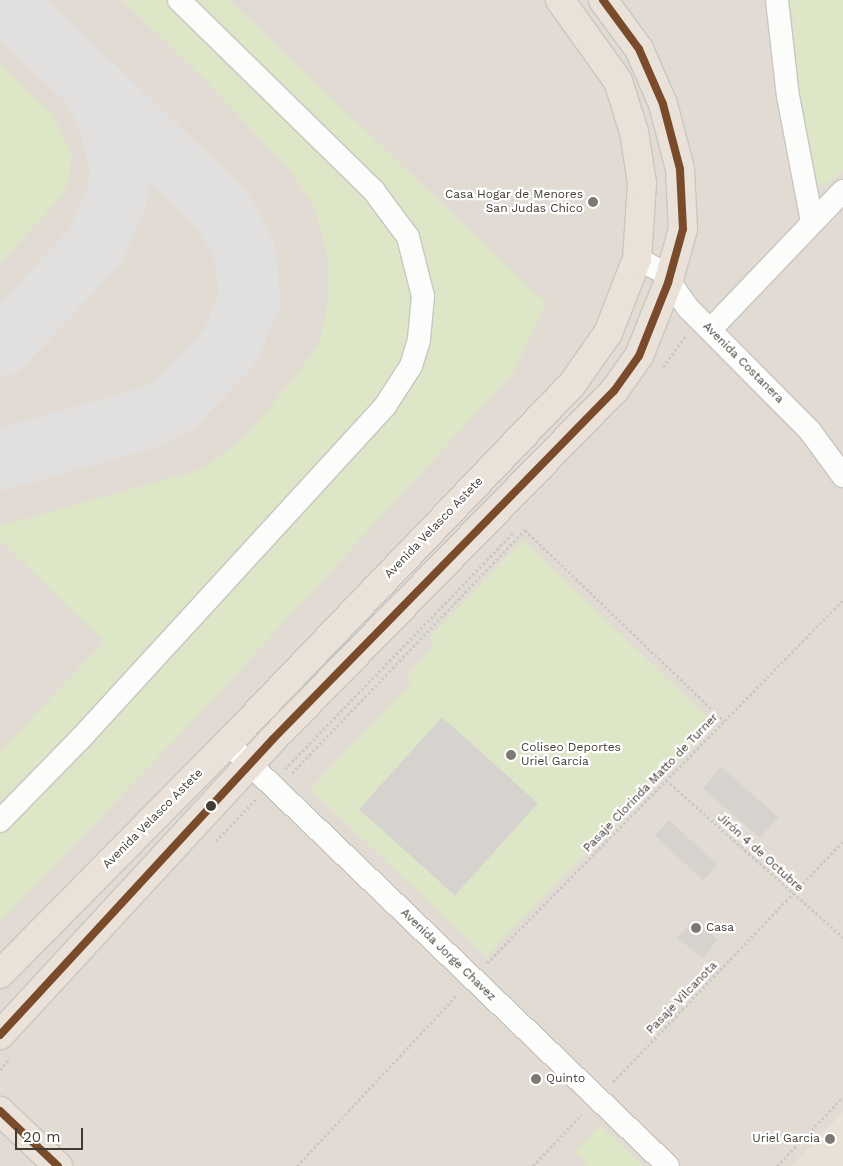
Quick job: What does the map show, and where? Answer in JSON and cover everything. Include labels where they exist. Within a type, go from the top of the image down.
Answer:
[{"type":"highway","name":"Avenida Velasco Astete","points":[[0,974],[228,743],[573,383],[608,333],[637,259],[642,182],[634,132],[618,81],[560,0]]},
{"type":"highway","points":[[0,1035],[250,764],[614,391],[639,356],[668,283],[683,229],[680,169],[663,104],[638,49],[603,0]]},
{"type":"highway","points":[[0,1111],[58,1166]]},
{"type":"street","points":[[0,821],[81,738],[385,406],[411,366],[419,339],[423,296],[408,236],[374,191],[179,0]]},
{"type":"street","points":[[777,0],[788,96],[812,222]]},
{"type":"street","points":[[711,330],[843,191]]},
{"type":"street","name":"Avenida Costanera","points":[[637,259],[652,263],[711,330],[810,431],[843,476]]},
{"type":"street","name":"Avenida Jorge Chavez","points":[[228,743],[668,1166]]},
{"type":"path","points":[[277,789],[525,530],[724,721]]},
{"type":"path","name":"Pasaje Clorinda Matto de Turner","points":[[472,978],[843,600]]},
{"type":"path","name":"Jirón 4 de Octubre","points":[[666,780],[792,895],[843,937]]},
{"type":"path","name":"Pasaje Vilcanota","points":[[533,1166],[843,841]]},
{"type":"path","points":[[297,1166],[472,978]]},
{"type":"path","points":[[777,1166],[843,1097]]},
{"type":"shaded area","points":[[0,0],[843,0],[843,1166],[0,1166]]},
{"type":"shaded area","name":"Uriel Garcia","points":[[843,1112],[843,1166],[791,1166]]},
{"type":"green space","points":[[122,0],[229,0],[546,303],[514,372],[194,720],[0,922],[0,751],[104,642],[0,540],[0,526],[192,472],[211,463],[248,434],[297,374],[319,344],[327,308],[328,259],[315,209],[291,171],[203,78]]},
{"type":"green space","points":[[788,0],[843,0],[843,171],[828,183],[809,188],[796,96],[793,19]]},
{"type":"green space","points":[[0,64],[53,115],[72,155],[68,183],[61,197],[0,263]]},
{"type":"green space","name":"Coliseo Deportes Uriel García","points":[[523,540],[712,722],[486,957],[310,789],[412,682],[406,676],[435,646],[428,639]]},
{"type":"green space","points":[[600,1125],[644,1166],[588,1166],[574,1152]]},
{"type":"building","points":[[442,717],[538,803],[455,895],[359,809]]},
{"type":"building","points":[[721,767],[778,817],[760,838],[703,788]]},
{"type":"building","points":[[669,820],[717,865],[703,880],[655,835]]},
{"type":"building","name":"Casa","points":[[696,918],[717,940],[703,958],[677,938]]},
{"type":"taxiway","points":[[0,346],[95,246],[117,195],[120,165],[106,112],[89,82],[3,0]]},
{"type":"taxiway","points":[[0,459],[148,417],[176,402],[230,345],[249,300],[245,253],[223,211],[89,82]]},
{"type":"transit line","points":[[0,1035],[273,739],[614,391],[639,356],[668,283],[683,229],[680,169],[663,104],[639,49],[603,0]]},
{"type":"transit line","points":[[0,1111],[58,1166]]},
{"type":"place","name":"Casa Hogar de Menores San Judas Chico","points":[[593,202]]},
{"type":"place","name":"Coliseo Deportes Uriel García","points":[[511,755]]},
{"type":"place","name":"Casa","points":[[696,928]]},
{"type":"place","name":"Quinto","points":[[536,1079]]},
{"type":"place","name":"Uriel Garcia","points":[[830,1139]]}]
